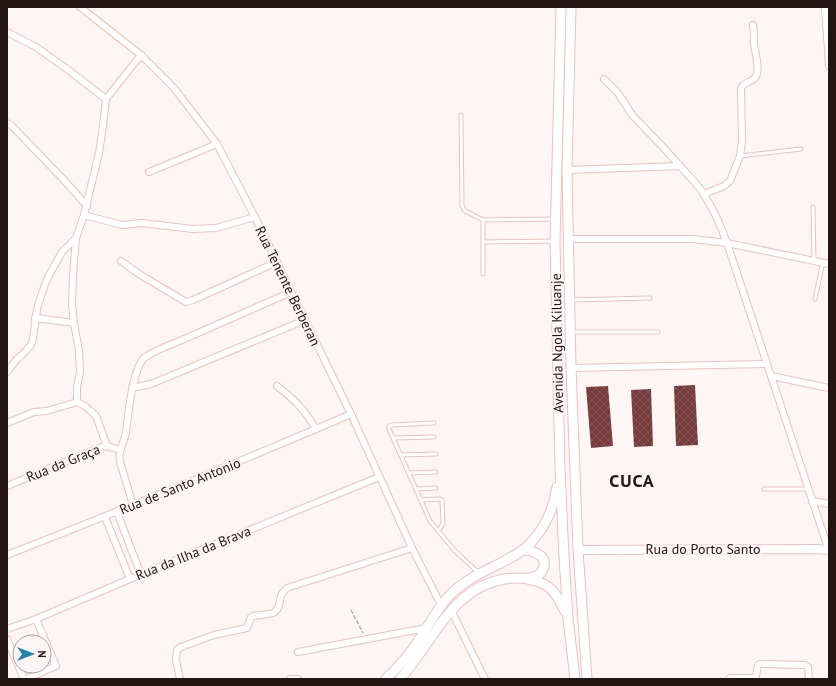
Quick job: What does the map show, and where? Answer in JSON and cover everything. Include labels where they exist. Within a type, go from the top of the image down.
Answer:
[{"type":"main road","name":"Avenida Ngola Kiluanje","points":[[561,7],[555,241],[560,470],[568,618],[575,679]]},
{"type":"main road","name":"Avenida Ngola Kiluanje","points":[[570,7],[567,170],[570,332],[578,550],[587,679]]},
{"type":"main road","points":[[386,679],[410,652],[441,605],[450,595],[480,573],[524,550],[538,534],[549,516],[556,497],[560,470]]},
{"type":"main road","points":[[400,679],[459,601],[483,584],[494,580],[527,578],[537,576],[541,573],[545,565],[541,555],[533,551],[524,550]]},
{"type":"main road","points":[[527,578],[541,582],[553,590],[568,618]]},
{"type":"street","name":"Rua Tenente Berberan","points":[[80,7],[141,55],[174,88],[216,144],[255,217],[351,414],[412,548],[441,605]]},
{"type":"street","points":[[825,7],[829,66]]},
{"type":"street","points":[[704,194],[724,186],[730,181],[740,156],[742,140],[741,89],[743,84],[755,78],[757,71],[753,25]]},
{"type":"street","points":[[7,32],[36,47],[106,99]]},
{"type":"street","points":[[77,402],[77,387],[80,372],[72,305],[76,238],[87,206],[99,153],[106,99],[141,55]]},
{"type":"street","points":[[604,79],[618,93],[639,124],[661,145],[694,181],[704,194],[715,213],[727,243],[829,550]]},
{"type":"street","points":[[7,123],[87,206]]},
{"type":"street","points":[[149,172],[216,144]]},
{"type":"street","points":[[567,170],[680,166]]},
{"type":"street","points":[[84,215],[122,225],[142,223],[193,230],[216,228],[255,217]]},
{"type":"street","points":[[7,372],[16,360],[31,345],[35,318],[41,296],[62,252],[76,238]]},
{"type":"street","points":[[568,239],[681,238],[727,243],[826,263]]},
{"type":"street","points":[[121,261],[186,302],[276,262]]},
{"type":"street","points":[[133,505],[119,456],[126,433],[132,388],[144,358],[291,292]]},
{"type":"street","points":[[35,318],[74,323]]},
{"type":"street","points":[[132,388],[151,384],[305,320]]},
{"type":"street","points":[[571,368],[766,364]]},
{"type":"street","points":[[771,376],[829,388]]},
{"type":"street","points":[[277,386],[292,397],[302,408],[316,429]]},
{"type":"street","points":[[7,423],[34,412],[47,411],[77,402],[85,406],[96,416],[107,446]]},
{"type":"street","name":"Rua de Santo Antonio","points":[[7,555],[225,468],[351,414]]},
{"type":"street","name":"Rua da Graça","points":[[7,486],[99,448],[107,446],[120,450]]},
{"type":"street","name":"Rua da Ilha da Brava","points":[[7,629],[36,619],[379,477]]},
{"type":"street","points":[[812,501],[829,504]]},
{"type":"street","points":[[117,512],[141,575]]},
{"type":"street","points":[[105,517],[130,579]]},
{"type":"street","points":[[180,679],[176,660],[177,650],[181,647],[214,636],[247,628],[251,617],[273,613],[277,610],[283,592],[288,588],[412,548]]},
{"type":"street","name":"Rua do Porto Santo","points":[[578,550],[829,550]]},
{"type":"street","points":[[451,610],[485,679]]},
{"type":"street","points":[[7,639],[25,679],[56,666],[36,619]]},
{"type":"street","points":[[298,652],[426,628]]},
{"type":"street","points":[[729,679],[755,678],[758,665],[760,664],[805,665],[808,667],[809,679]]},
{"type":"street","points":[[290,679],[298,679]]},
{"type":"lane","points":[[461,115],[462,206],[465,211],[483,220],[556,219]]},
{"type":"lane","points":[[740,156],[802,149]]},
{"type":"lane","points":[[813,207],[814,260]]},
{"type":"lane","points":[[483,220],[483,274]]},
{"type":"lane","points":[[484,242],[555,241]]},
{"type":"lane","points":[[815,299],[826,263]]},
{"type":"lane","points":[[570,300],[650,298]]},
{"type":"lane","points":[[570,332],[658,332]]},
{"type":"lane","points":[[434,423],[392,425],[389,429],[430,521],[455,551],[480,573]]},
{"type":"lane","points":[[393,438],[434,437]]},
{"type":"lane","points":[[400,455],[436,454]]},
{"type":"lane","points":[[409,473],[436,472]]},
{"type":"lane","points":[[416,489],[436,488]]},
{"type":"lane","points":[[764,489],[808,489]]},
{"type":"lane","points":[[421,500],[442,500],[443,524],[438,531]]},
{"type":"path","points":[[351,610],[365,639]]},
{"type":"building","points":[[695,385],[698,445],[676,446],[674,386]]},
{"type":"building","points":[[608,386],[613,446],[591,448],[586,387]]},
{"type":"building","points":[[651,389],[653,446],[634,447],[631,390]]},
{"type":"district","name":"CUCA","points":[[632,481]]}]
